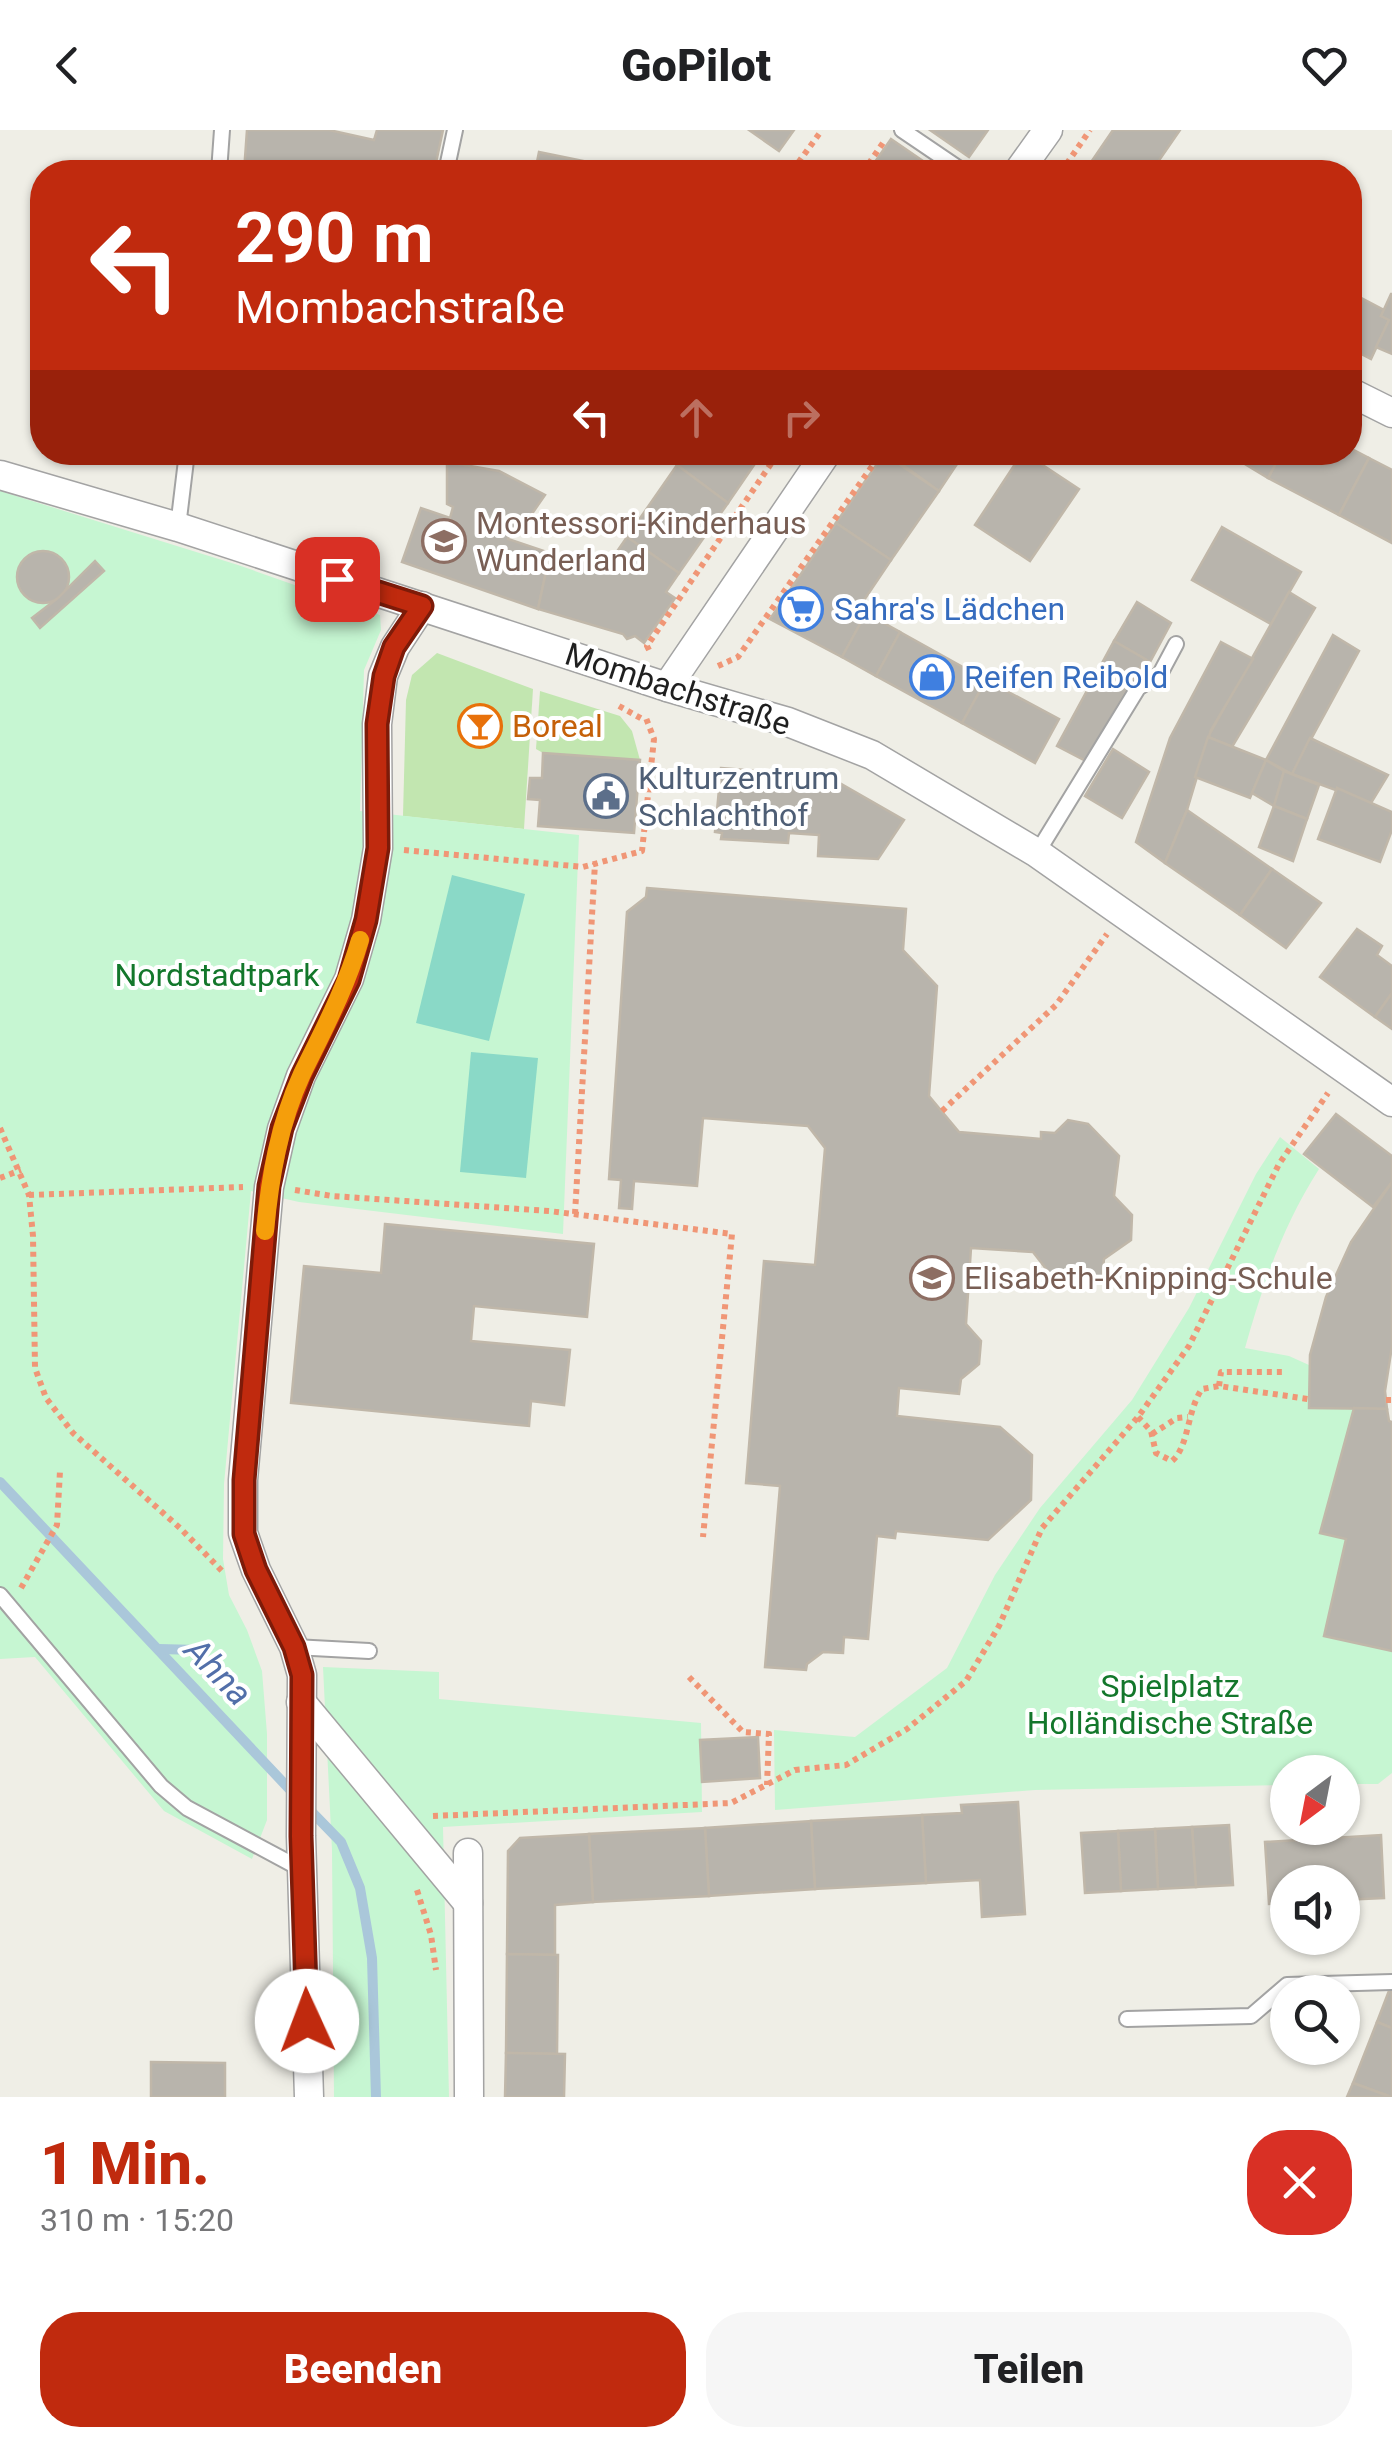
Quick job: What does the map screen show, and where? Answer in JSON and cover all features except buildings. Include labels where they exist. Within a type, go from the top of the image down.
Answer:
[{"type":"street","points":[[1027,160],[1048,130]]},
{"type":"street","points":[[1362,398],[1392,413]]},
{"type":"street","points":[[668,687],[818,465]]},
{"type":"street","name":"Mombachstraße","points":[[0,475],[178,527],[668,687],[788,722],[872,755],[1037,853],[1392,1102]]},
{"type":"street","points":[[309,2097],[301,1836],[302,1675],[294,1647],[256,1570],[244,1534],[244,1480],[269,1186],[282,1128],[302,1076],[349,980],[366,920],[378,848],[377,724],[384,676],[394,647],[422,606]]},
{"type":"street","points":[[301,1702],[468,1903]]},
{"type":"street","points":[[468,1854],[468,2097]]},
{"type":"lane","points":[[220,160],[222,130]]},
{"type":"lane","points":[[449,160],[455,130]]},
{"type":"lane","points":[[902,130],[946,160]]},
{"type":"lane","points":[[178,527],[185,465]]},
{"type":"lane","points":[[1037,853],[1138,688],[1160,674],[1176,644]]},
{"type":"lane","points":[[5,1601],[161,1786],[187,1808],[302,1870]]},
{"type":"lane","points":[[294,1647],[369,1651]]},
{"type":"lane","points":[[1127,2019],[1251,2016],[1286,1985],[1392,1982]]},
{"type":"path","points":[[800,160],[822,130]]},
{"type":"path","points":[[1069,160],[1090,130]]},
{"type":"path","points":[[868,160],[886,137]]},
{"type":"path","points":[[668,687],[647,646],[770,465]]},
{"type":"path","points":[[644,720],[668,687],[738,657],[873,465]]},
{"type":"path","points":[[378,848],[583,867],[642,851],[654,739],[644,720],[606,702]]},
{"type":"path","points":[[575,1214],[595,863]]},
{"type":"path","points":[[942,1112],[1056,1005],[1122,913]]},
{"type":"path","points":[[378,1796],[395,1806],[436,1817],[731,1803],[795,1770],[846,1765],[906,1729],[966,1681],[999,1626],[1042,1528],[1138,1417],[1189,1346],[1279,1164],[1345,1068]]},
{"type":"path","points":[[0,1128],[29,1195],[35,1368],[46,1398],[73,1433],[180,1528]]},
{"type":"path","points":[[0,1178],[20,1170]]},
{"type":"path","points":[[29,1195],[269,1186],[332,1196],[575,1214],[732,1234],[703,1537]]},
{"type":"path","points":[[1219,1386],[1222,1372],[1285,1372]]},
{"type":"path","points":[[1138,1417],[1152,1434],[1156,1452],[1172,1461],[1181,1451],[1188,1416],[1202,1389],[1219,1386],[1308,1398]]},
{"type":"path","points":[[1152,1434],[1177,1418],[1188,1416]]},
{"type":"path","points":[[5,1601],[57,1525],[60,1470]]},
{"type":"path","points":[[689,1677],[742,1732],[770,1734],[767,1785]]},
{"type":"path","points":[[413,1876],[431,1935],[438,1985],[468,1986]]},
{"type":"green space","name":"Nordstadtpark","points":[[0,491],[238,565],[380,615],[381,630],[364,670],[360,811],[579,835],[563,1234],[299,1202],[251,1191],[224,1484],[223,1559],[229,1595],[262,1671],[267,1820],[252,1859],[164,1811],[35,1657],[0,1659]]},
{"type":"green space","points":[[437,653],[533,689],[524,829],[403,816],[406,700],[412,675]]},
{"type":"green space","points":[[540,691],[620,716],[632,731],[640,760],[543,753],[536,749]]},
{"type":"green space","name":"Spielplatz Holländische Straße","points":[[1280,1137],[1319,1169],[1275,1256],[1245,1348],[1289,1356],[1309,1365],[1309,1408],[1354,1408],[1321,1533],[1346,1539],[1325,1636],[1392,1651],[1392,1773],[1378,1784],[1360,1784],[1360,1755],[1270,1755],[1270,1785],[1035,1790],[775,1810],[774,1730],[855,1737],[947,1668],[995,1575],[1040,1508],[1132,1400],[1189,1308],[1256,1174]]},
{"type":"green space","points":[[323,1667],[439,1672],[439,1699],[701,1723],[702,1812],[443,1827],[449,2097],[334,2097],[332,1850]]},
{"type":"shaded area","points":[[452,875],[525,894],[489,1041],[416,1023]]},
{"type":"shaded area","points":[[471,1052],[538,1058],[526,1178],[460,1172]]},
{"type":"waterway","name":"Ahna","points":[[0,1482],[295,1795]]},
{"type":"waterway","points":[[159,1649],[198,1650]]},
{"type":"waterway","name":"Ahna","points":[[307,1807],[341,1842],[360,1888],[372,1958],[376,2097]]},
{"type":"slow traffic","points":[[265,1231],[269,1186],[282,1128],[302,1076],[349,980],[360,940]]},
{"type":"place","name":"Montessori-Kinderhaus Wunderland","points":[[444,541]]},
{"type":"place","name":"Sahra's Lädchen","points":[[801,609]]},
{"type":"place","name":"Reifen Reibold","points":[[932,677]]},
{"type":"place","name":"Boreal","points":[[480,726]]},
{"type":"place","name":"Kulturzentrum Schlachthof","points":[[606,796]]},
{"type":"place","name":"Elisabeth-Knipping-Schule","points":[[932,1278]]},
{"type":"route","points":[[307,2021],[301,1836],[302,1675],[294,1647],[256,1570],[244,1534],[244,1480],[269,1186],[282,1128],[302,1076],[349,980],[366,920],[378,848],[377,724],[384,676],[394,647],[422,606],[337,579]]}]
